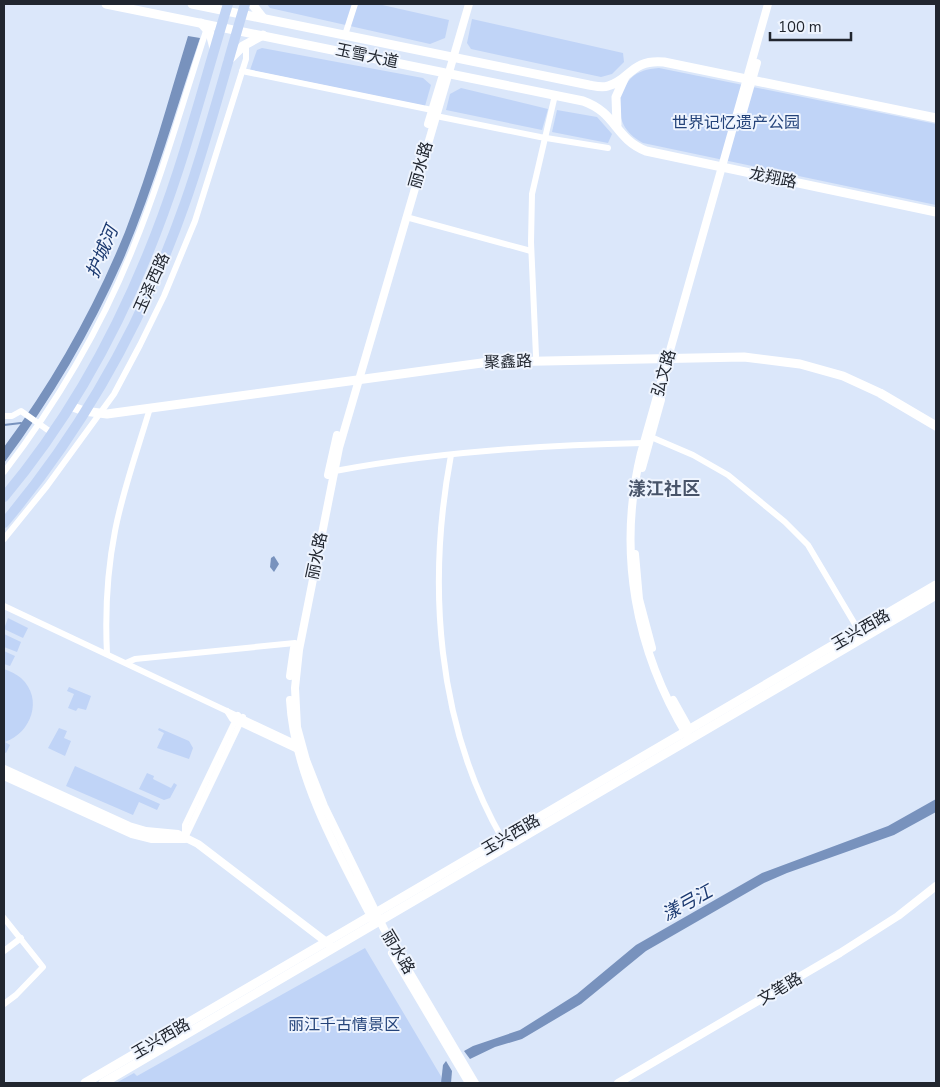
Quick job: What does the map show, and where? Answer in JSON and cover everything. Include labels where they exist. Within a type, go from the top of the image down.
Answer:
[{"type":"main road","name":"玉雪大道","points":[[106,4],[582,101],[599,108],[618,129]]},
{"type":"main road","name":"玉雪大道","points":[[192,4],[243,9],[263,18],[603,87],[611,85],[631,69]]},
{"type":"main road","points":[[252,4],[263,18]]},
{"type":"main road","name":"玉泽西路","points":[[4,497],[52,433],[71,404],[111,334],[151,247],[181,163],[227,7]]},
{"type":"main road","name":"玉泽西路","points":[[4,523],[49,467],[87,409],[130,332],[166,253],[194,177],[243,9]]},
{"type":"main road","points":[[204,25],[212,37],[214,49]]},
{"type":"main road","points":[[228,61],[246,44],[264,35]]},
{"type":"main road","points":[[618,129],[615,116],[616,97],[623,80],[631,69],[649,62],[664,62],[936,118]]},
{"type":"main road","name":"龙翔路","points":[[618,129],[627,141],[646,151],[936,212]]},
{"type":"main road","name":"聚鑫路","points":[[101,411],[356,377],[489,362],[758,352],[816,362],[870,382],[936,420]]},
{"type":"main road","name":"聚鑫路","points":[[71,404],[101,411],[150,408],[488,357],[671,356],[757,358],[814,367],[868,387],[936,426]]},
{"type":"main road","name":"玉兴西路","points":[[85,1083],[376,920],[690,735],[936,585]]},
{"type":"main road","name":"玉兴西路","points":[[376,920],[503,840],[936,595]]},
{"type":"main road","name":"玉兴西路","points":[[103,1083],[331,946]]},
{"type":"street","points":[[346,35],[354,4]]},
{"type":"street","name":"丽水路","points":[[300,749],[296,714],[297,662],[335,471],[356,377],[446,73],[463,4]]},
{"type":"street","name":"丽水路","points":[[450,57],[469,4]]},
{"type":"street","name":"弘文路","points":[[750,79],[768,4]]},
{"type":"street","name":"弘文路","points":[[690,735],[659,667],[643,616],[634,553],[636,507],[640,480],[671,356],[750,79],[774,4]]},
{"type":"street","points":[[4,472],[38,422],[95,328],[127,262],[148,205],[204,25]]},
{"type":"street","points":[[4,539],[47,486],[101,411],[132,362],[177,266],[206,190],[246,59],[246,44]]},
{"type":"street","points":[[242,72],[544,138],[608,148]]},
{"type":"street","points":[[536,356],[531,252],[532,194],[555,95]]},
{"type":"street","name":"丽水路","points":[[434,113],[406,217],[334,447],[294,643],[290,701],[300,749],[376,920],[469,1083]]},
{"type":"street","points":[[406,217],[531,252]]},
{"type":"street","name":"弘文路","points":[[671,356],[643,443],[635,479],[630,522],[629,553],[633,592],[642,635],[668,702],[690,735]]},
{"type":"street","points":[[107,654],[107,594],[113,542],[123,499],[150,408]]},
{"type":"street","points":[[4,416],[12,416],[21,411],[52,433]]},
{"type":"street","points":[[651,437],[693,455],[722,471],[749,490],[786,522],[808,545],[859,631]]},
{"type":"street","points":[[335,471],[451,455],[558,446],[643,443]]},
{"type":"street","points":[[451,455],[439,543],[438,598],[441,638],[452,703],[465,749],[488,811],[503,840]]},
{"type":"street","points":[[4,606],[227,711],[239,719],[300,749]]},
{"type":"street","points":[[126,663],[135,659],[294,643]]},
{"type":"street","points":[[185,839],[239,719]]},
{"type":"street","points":[[4,769],[129,826],[146,832],[178,834],[208,850],[331,946]]},
{"type":"street","points":[[4,776],[132,834],[152,839],[185,839]]},
{"type":"street","name":"文笔路","points":[[618,1083],[839,954],[898,916],[936,886]]},
{"type":"street","points":[[4,918],[43,967],[16,995],[4,1004]]},
{"type":"street","name":"丽水路","points":[[376,920],[475,1083]]},
{"type":"street","points":[[4,951],[21,938]]},
{"type":"green space","points":[[267,4],[378,4],[449,20],[445,38],[430,44],[270,8]]},
{"type":"green space","points":[[472,19],[623,53],[624,62],[612,74],[601,77],[471,49],[467,43]]},
{"type":"green space","points":[[262,48],[423,78],[431,85],[425,106],[250,70],[257,50]]},
{"type":"green space","name":"世界记忆遗产公园","points":[[659,68],[936,124],[936,205],[643,143],[636,139],[624,125],[618,100],[633,76],[643,71]]},
{"type":"green space","points":[[461,88],[548,109],[542,130],[446,110],[450,94]]},
{"type":"green space","points":[[557,110],[597,117],[612,134],[608,143],[552,132]]},
{"type":"green space","points":[[8,618],[28,628],[23,638],[4,629]]},
{"type":"green space","points":[[4,634],[21,642],[17,652],[4,647]]},
{"type":"green space","points":[[4,651],[15,656],[10,666],[4,664]]},
{"type":"green space","points":[[4,669],[21,678],[28,686],[33,705],[28,723],[22,731],[14,738],[5,742],[10,745],[6,753],[4,752]]},
{"type":"green space","points":[[69,687],[91,696],[86,710],[78,708],[76,711],[68,708],[74,694],[67,691]]},
{"type":"green space","points":[[59,728],[67,731],[64,738],[71,741],[65,756],[48,748]]},
{"type":"green space","points":[[159,728],[189,741],[193,748],[189,759],[157,748],[164,733],[158,730]]},
{"type":"green space","points":[[75,766],[160,804],[157,810],[139,802],[133,815],[66,786]]},
{"type":"green space","points":[[147,773],[154,776],[153,779],[171,788],[174,783],[177,785],[170,798],[164,800],[139,789]]},
{"type":"green space","name":"丽江千古情景区","points":[[365,948],[445,1083],[116,1083],[134,1073],[137,1076]]},
{"type":"shaded area","points":[[188,36],[200,38],[154,178],[123,260],[98,313],[69,365],[38,415],[4,463],[4,447],[56,370],[86,316],[113,260],[143,184]]},
{"type":"shaded area","points":[[274,556],[279,564],[274,572],[270,567],[271,558]]},
{"type":"shaded area","points":[[936,799],[936,812],[894,835],[764,883],[646,951],[581,1004],[522,1039],[495,1047],[470,1059],[464,1051],[473,1046],[520,1030],[577,994],[636,945],[762,873],[888,826]]},
{"type":"shaded area","points":[[446,1061],[452,1071],[451,1083],[441,1083],[443,1065]]},
{"type":"waterway","points":[[4,425],[21,423]]},
{"type":"district","name":"漾江社区","points":[[664,489]]},
{"type":"water label","name":"护城河","points":[[102,252]]},
{"type":"water label","name":"漾弓江","points":[[687,903]]}]
